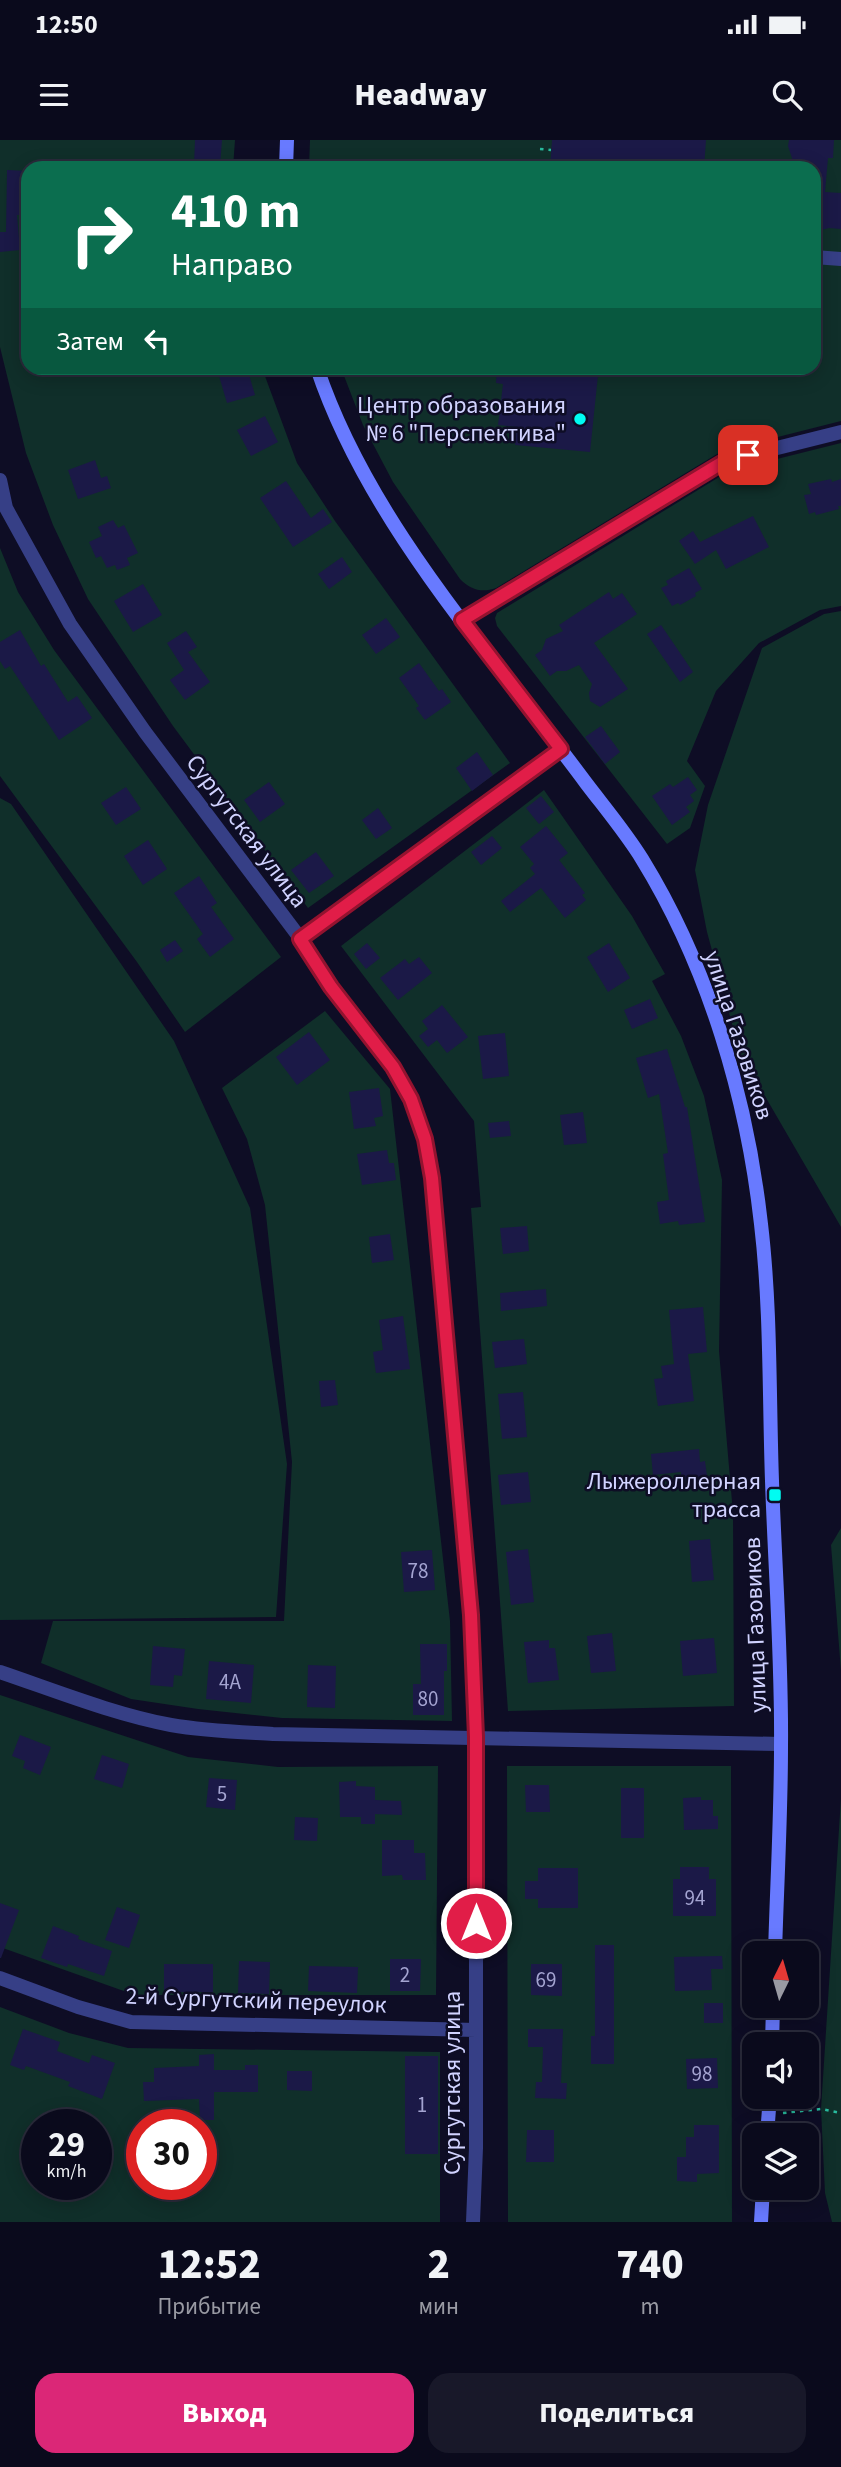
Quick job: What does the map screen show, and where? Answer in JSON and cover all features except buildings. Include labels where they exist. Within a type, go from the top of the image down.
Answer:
[{"type":"street","points":[[286,161],[288,140]]},
{"type":"street","points":[[821,258],[841,259]]},
{"type":"street","name":"улица Газовиков","points":[[320,375],[343,434],[373,491],[462,620],[641,857],[682,935],[715,1016],[740,1100],[758,1196],[765,1271],[781,1744],[775,1941]]},
{"type":"street","points":[[462,620],[725,461],[841,432]]},
{"type":"street","name":"Сургутская улица","points":[[0,480],[3,509],[70,624],[145,732],[300,939],[331,987],[393,1067],[411,1099],[425,1139],[432,1178],[471,1615],[476,1737],[476,2148],[472,2222]]},
{"type":"street","points":[[300,939],[561,749]]},
{"type":"street","points":[[0,1672],[127,1714],[184,1727],[273,1734],[781,1744]]},
{"type":"street","name":"2-й Сургутский переулок","points":[[0,1978],[78,2007],[131,2022],[476,2030]]},
{"type":"street","points":[[768,2123],[769,2109]]},
{"type":"street","points":[[761,2222],[762,2200]]},
{"type":"path","points":[[540,149],[551,150]]},
{"type":"path","points":[[769,2115],[821,2109],[841,2113]]},
{"type":"green space","points":[[0,140],[235,140],[234,161],[21,161],[21,375],[265,375],[297,463],[335,521],[510,763],[308,908],[173,726],[88,599],[53,525],[26,453],[0,347]]},
{"type":"green space","name":"Центр образования № 6 \"Перспектива\"","points":[[310,140],[841,140],[841,421],[722,451],[496,588],[481,590],[468,586],[460,579],[393,482],[363,425],[344,375],[821,375],[821,161],[309,161]]},
{"type":"green space","points":[[841,443],[841,606],[820,610],[759,643],[716,691],[687,761],[705,786],[690,828],[667,844],[497,626],[497,613],[729,471]]},
{"type":"green space","points":[[0,548],[18,592],[54,650],[281,957],[185,1032],[0,776]]},
{"type":"green space","points":[[841,611],[841,1227],[740,1053],[707,932],[695,870],[708,805],[762,648],[824,614]]},
{"type":"green space","points":[[544,790],[632,916],[665,974],[652,981],[681,1036],[704,1096],[722,1180],[719,1351],[733,1513],[734,1706],[508,1711],[471,1208],[481,1207],[474,1121],[341,946]]},
{"type":"green space","points":[[0,798],[11,804],[174,1041],[250,1208],[287,1464],[276,1617],[0,1620]]},
{"type":"green space","points":[[325,1011],[390,1089],[450,1621],[452,1721],[282,1718],[198,1709],[131,1699],[41,1663],[53,1621],[284,1621],[292,1462],[265,1205],[247,1139],[222,1088]]},
{"type":"green space","points":[[841,1528],[841,1671],[831,1545]]},
{"type":"green space","points":[[0,1695],[188,1757],[278,1767],[438,1766],[436,1995],[135,1995],[0,1947]]},
{"type":"green space","points":[[507,1766],[731,1766],[732,2222],[508,2222]]},
{"type":"green space","points":[[841,1798],[841,2222],[832,2222],[825,2193],[821,2109]]},
{"type":"green space","points":[[0,2007],[69,2033],[128,2048],[440,2052],[440,2222],[0,2222]]},
{"type":"place","name":"Центр образования № 6 \"Перспектива\"","points":[[580,419]]},
{"type":"place","name":"Лыжероллерная трасса","points":[[775,1495]]},
{"type":"route","points":[[476,1923],[476,1737],[471,1615],[432,1178],[425,1139],[411,1099],[393,1067],[331,987],[300,939],[561,749],[462,620],[725,461],[748,455]]}]
